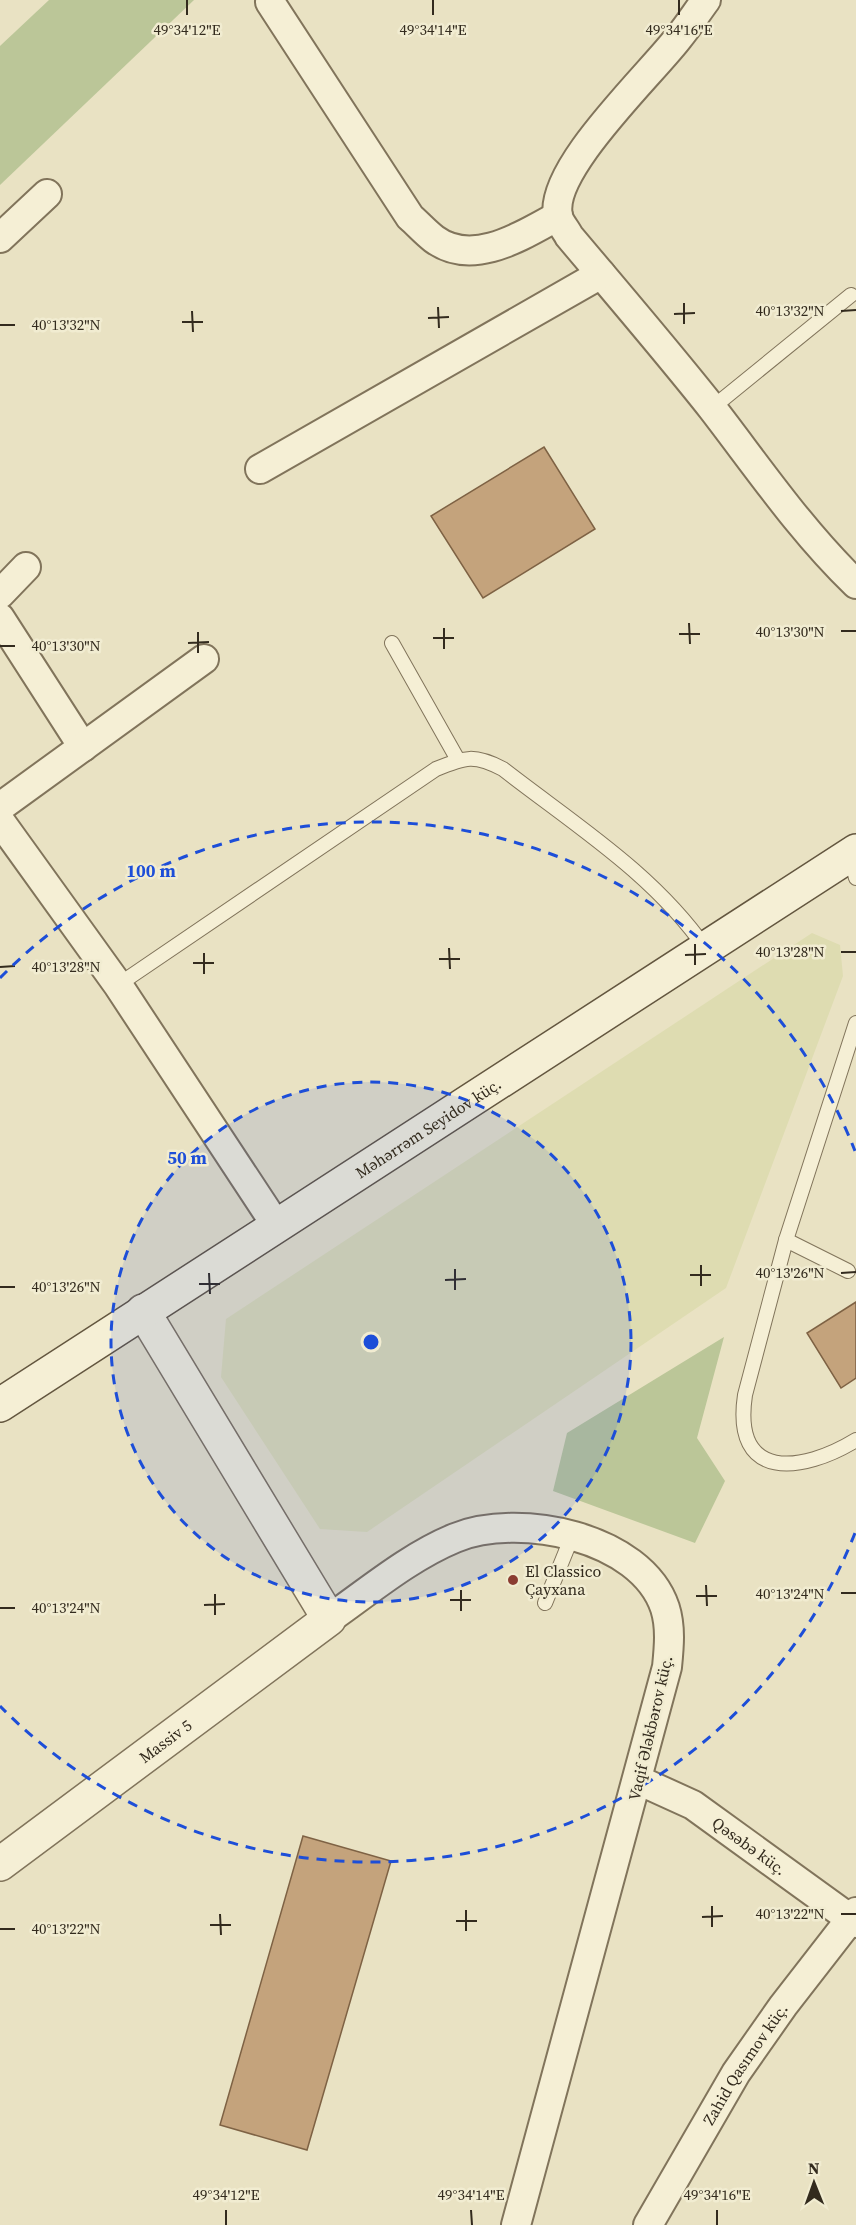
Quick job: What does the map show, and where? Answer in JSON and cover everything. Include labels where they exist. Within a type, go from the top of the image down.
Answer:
[{"type":"main road","name":"Məhərrəm Seyidov küç.","points":[[0,1405],[706,949],[854,861]]},
{"type":"main road","points":[[143,1311],[329,1619]]},
{"type":"main road","name":"Massiv 5","points":[[0,1864],[329,1619]]},
{"type":"street","points":[[706,0],[679,38],[596,134],[570,170],[560,191],[558,216],[569,236],[712,408],[820,549],[856,585]]},
{"type":"street","points":[[270,2],[410,217],[435,240],[456,250],[484,249],[506,243],[558,216]]},
{"type":"street","points":[[0,238],[47,194]]},
{"type":"street","points":[[260,470],[601,274]]},
{"type":"street","points":[[0,594],[26,567]]},
{"type":"street","points":[[0,618],[83,747]]},
{"type":"street","points":[[0,807],[204,659]]},
{"type":"street","points":[[0,821],[118,985],[276,1225]]},
{"type":"street","name":"Vaqif Ələkbərov küç.","points":[[329,1619],[419,1555],[457,1537],[494,1530],[537,1529],[573,1534],[605,1546],[637,1567],[654,1587],[665,1608],[669,1632],[667,1666],[516,2225]]},
{"type":"street","name":"Qəsəbə küç.","points":[[638,1780],[693,1805],[854,1918]]},
{"type":"street","name":"Zahid Qasımov küç.","points":[[648,2225],[736,2073],[783,2006],[854,1918]]},
{"type":"lane","points":[[712,408],[850,295]]},
{"type":"lane","points":[[392,643],[458,760]]},
{"type":"lane","points":[[118,985],[436,769],[458,760],[483,758],[504,769],[653,885],[684,918],[706,949]]},
{"type":"lane","points":[[856,1023],[786,1240],[745,1395],[742,1419],[747,1436],[757,1454],[772,1463],[792,1465],[818,1460],[856,1440]]},
{"type":"lane","points":[[786,1240],[848,1271]]},
{"type":"lane","points":[[546,1603],[573,1534]]},
{"type":"shaded area","points":[[812,933],[840,945],[843,976],[726,1288],[367,1532],[320,1529],[221,1377],[226,1319]]},
{"type":"green space","points":[[49,0],[194,0],[0,185],[0,46]]},
{"type":"green space","points":[[724,1337],[697,1438],[725,1481],[695,1543],[553,1491],[567,1433]]},
{"type":"building","points":[[544,447],[595,529],[483,598],[431,516]]},
{"type":"building","points":[[856,1302],[856,1378],[841,1388],[807,1333]]},
{"type":"building","points":[[303,1836],[391,1861],[307,2150],[220,2125]]},
{"type":"place","name":"El Classico Çayxana","points":[[513,1580]]}]
